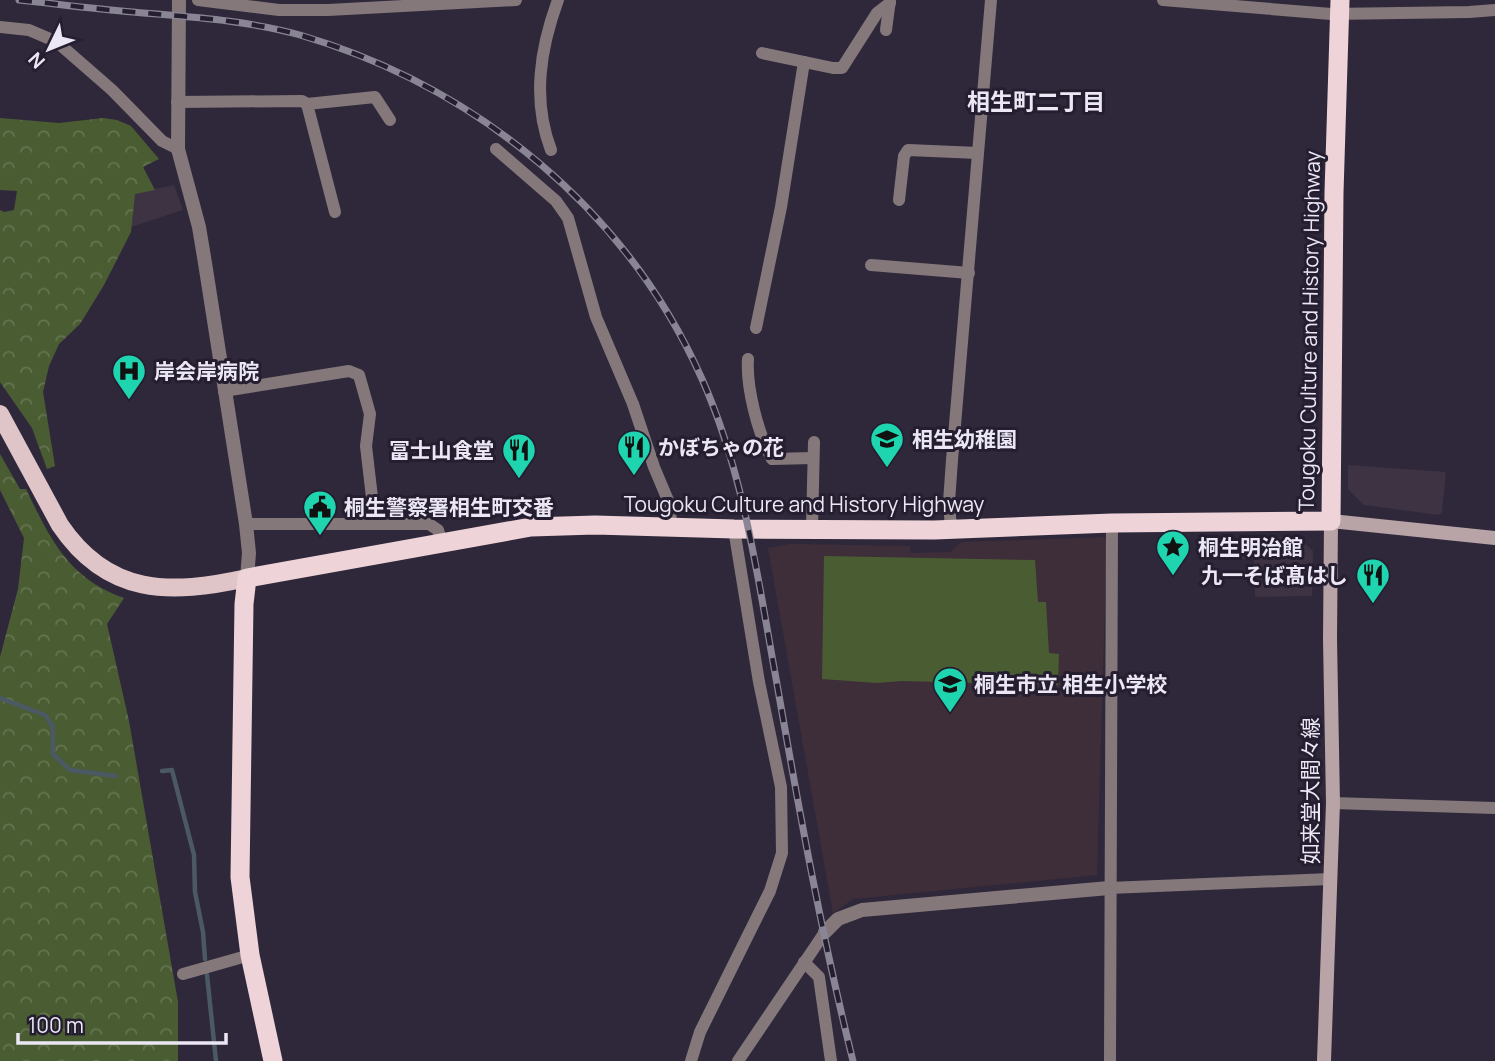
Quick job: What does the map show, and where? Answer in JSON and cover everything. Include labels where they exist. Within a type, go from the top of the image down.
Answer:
[{"type":"highway","name":"Tougoku Culture and History Highway","points":[[247,578],[531,527],[595,525],[734,529],[951,529],[1112,523],[1331,521],[1334,193],[1340,7]]},
{"type":"highway","points":[[247,578],[244,604],[240,859],[250,955],[273,1061]]},
{"type":"main road","points":[[0,414],[50,508],[71,541],[106,572],[136,583],[164,587],[224,583],[247,578]]},
{"type":"main road","points":[[1331,521],[1495,538]]},
{"type":"main road","name":"如来堂大間々線","points":[[1324,1061],[1333,803],[1331,521]]},
{"type":"street","points":[[179,0],[178,149],[199,227],[246,524],[249,553],[247,578]]},
{"type":"street","points":[[198,0],[279,10],[328,10],[516,0]]},
{"type":"street","points":[[551,150],[545,133],[539,92],[545,38],[558,0]]},
{"type":"street","points":[[951,529],[951,460],[991,0]]},
{"type":"street","points":[[1163,0],[1469,12],[1495,10]]},
{"type":"street","points":[[886,30],[890,1]]},
{"type":"street","points":[[762,53],[842,68],[877,13],[890,1]]},
{"type":"street","points":[[0,27],[29,30],[57,42],[112,90],[162,141],[178,149]]},
{"type":"street","points":[[756,328],[781,207],[804,62]]},
{"type":"street","points":[[177,102],[302,101],[307,104],[375,97],[390,120]]},
{"type":"street","points":[[307,104],[335,212]]},
{"type":"street","points":[[496,149],[550,196],[568,218],[596,317],[634,404],[654,467],[670,505],[671,528]]},
{"type":"street","points":[[899,200],[904,156],[908,150],[978,153]]},
{"type":"street","points":[[871,265],[969,273]]},
{"type":"street","points":[[748,359],[747,377],[765,446],[772,459],[813,458]]},
{"type":"street","points":[[224,391],[349,371],[359,375],[370,414],[366,446],[375,523]]},
{"type":"street","points":[[812,528],[814,442]]},
{"type":"street","points":[[1110,1061],[1112,523]]},
{"type":"street","points":[[246,524],[429,524],[438,530],[442,544]]},
{"type":"street","points":[[691,1061],[700,1032],[752,930],[782,853],[783,814],[776,761],[759,682],[734,529]]},
{"type":"street","points":[[1333,803],[1495,808]]},
{"type":"street","points":[[738,1061],[825,932],[838,919],[862,910],[1109,888],[1330,879]]},
{"type":"street","points":[[184,974],[250,955]]},
{"type":"street","points":[[804,962],[819,977],[831,1061]]},
{"type":"shaded area","points":[[174,185],[183,210],[131,227],[135,193]]},
{"type":"shaded area","points":[[1348,465],[1446,472],[1442,512],[1439,515],[1364,505],[1348,489]]},
{"type":"shaded area","name":"桐生市立 相生小学校","points":[[1107,537],[1097,875],[853,899],[833,913],[768,548],[790,544],[910,546],[911,553],[950,552],[962,542]]},
{"type":"shaded area","points":[[1298,537],[1313,551],[1312,596],[1255,597],[1254,559],[1237,559],[1237,538]]},
{"type":"green space","points":[[0,118],[59,123],[103,118],[117,120],[131,126],[159,159],[143,167],[155,190],[135,194],[131,232],[104,285],[80,324],[59,344],[49,366],[43,392],[55,466],[47,469],[32,428],[0,382],[0,210],[14,210],[17,191],[0,190]]},
{"type":"green space","points":[[0,454],[20,489],[26,489],[63,555],[89,580],[124,598],[107,624],[129,721],[178,1002],[178,1061],[0,1061],[0,657],[18,589],[24,538],[0,490]]},
{"type":"green space","points":[[824,556],[1035,560],[1038,602],[1046,602],[1049,653],[1059,654],[1058,685],[901,681],[877,683],[822,679]]},
{"type":"waterway","points":[[0,698],[45,715],[53,727],[53,754],[70,770],[116,776]]},
{"type":"waterway","points":[[162,771],[172,770],[194,855],[195,892],[205,959]]},
{"type":"waterway","points":[[207,975],[216,1061]]},
{"type":"railway","points":[[19,0],[259,26],[300,35],[365,58],[427,87],[485,122],[539,163],[589,210],[632,261],[670,318],[702,379],[717,416],[740,491],[812,873],[853,1061]]},
{"type":"place","name":"岸会岸病院","points":[[129,401]]},
{"type":"place","name":"相生幼稚園","points":[[887,469]]},
{"type":"place","name":"かぼちゃの花","points":[[634,477]]},
{"type":"place","name":"冨士山食堂","points":[[519,480]]},
{"type":"place","name":"桐生警察署相生町交番","points":[[320,537]]},
{"type":"place","name":"桐生明治館","points":[[1173,577]]},
{"type":"place","name":"九一そば髙はし","points":[[1373,605]]},
{"type":"place","name":"桐生市立 相生小学校","points":[[950,714]]},
{"type":"district","name":"相生町二丁目","points":[[1036,101]]}]
